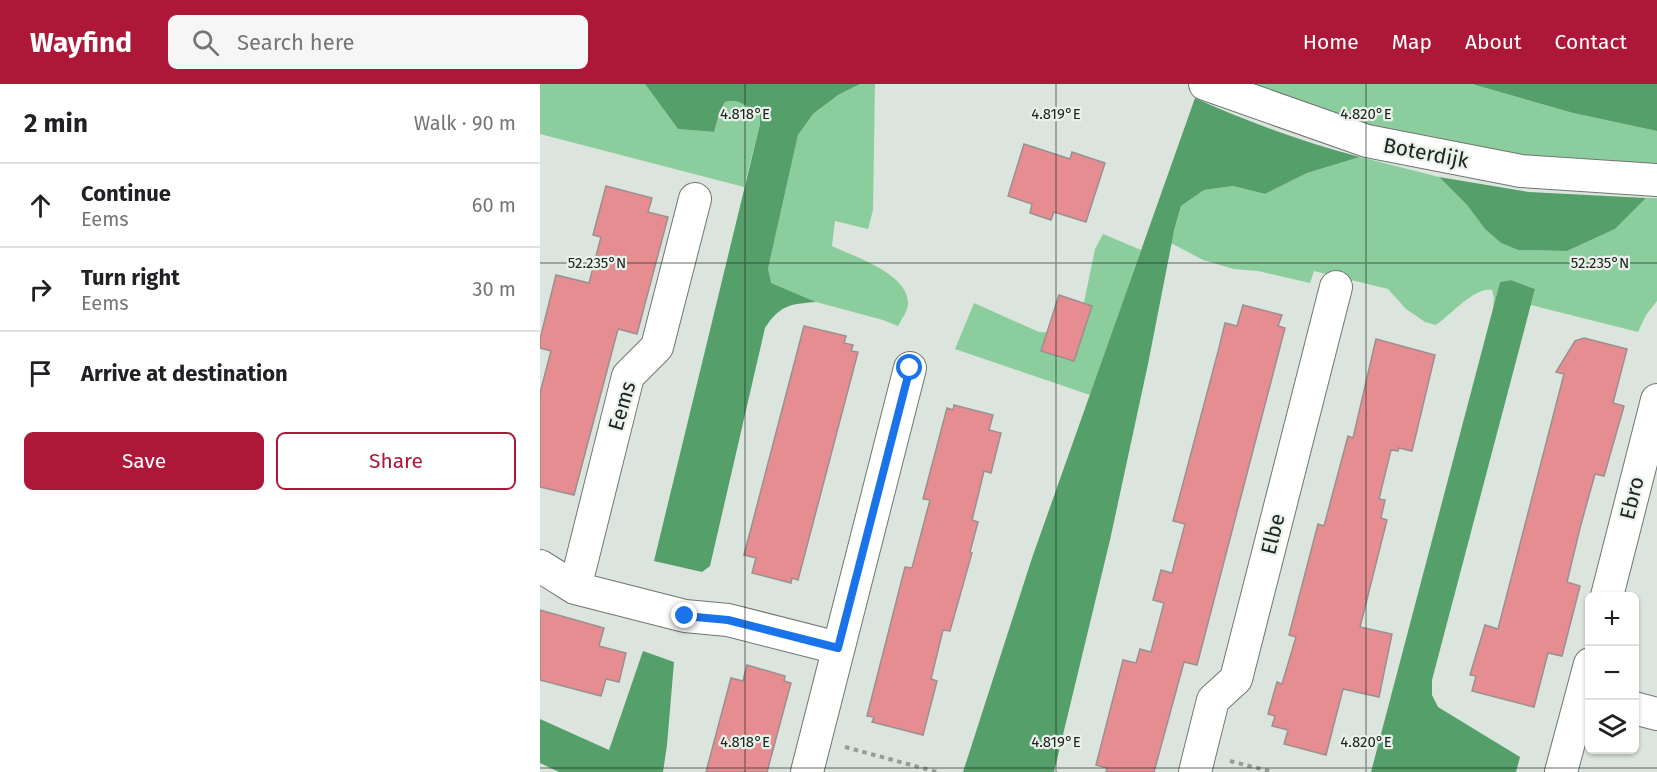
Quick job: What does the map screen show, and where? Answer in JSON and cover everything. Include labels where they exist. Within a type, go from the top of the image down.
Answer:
[{"type":"street","name":"Boterdijk","points":[[1205,84],[1367,141],[1521,171],[1657,180]]},
{"type":"street","name":"Eems","points":[[575,588],[628,376],[657,347],[695,199]]},
{"type":"street","name":"Elbe","points":[[1197,762],[1213,700],[1236,679],[1336,287]]},
{"type":"street","points":[[807,772],[910,368]]},
{"type":"street","name":"Ebro","points":[[1608,592],[1657,400]]},
{"type":"street","points":[[540,566],[575,588],[685,616],[728,620],[838,648]]},
{"type":"street","points":[[1561,772],[1585,699]]},
{"type":"street","points":[[1639,709],[1657,714]]},
{"type":"path","points":[[815,739],[936,772]]},
{"type":"path","points":[[1197,762],[1273,772]]},
{"type":"shaded area","points":[[540,84],[645,84],[678,129],[714,132],[725,102],[735,101],[744,104],[760,114],[760,124],[744,187],[540,134]]},
{"type":"shaded area","points":[[645,84],[860,84],[838,95],[813,114],[798,135],[768,269],[771,283],[816,302],[786,307],[770,320],[765,328],[710,566],[702,572],[654,561],[760,124],[760,115],[744,104],[730,101],[725,102],[720,111],[714,132],[678,129]]},
{"type":"shaded area","points":[[860,84],[875,84],[873,210],[868,229],[835,221],[832,246],[867,261],[900,284],[906,294],[908,305],[898,326],[816,302],[770,283],[768,269],[798,135],[813,114],[838,95]]},
{"type":"shaded area","points":[[1245,84],[1472,84],[1573,113],[1657,131],[1657,169],[1522,156],[1421,139],[1335,115]]},
{"type":"shaded area","points":[[1472,84],[1657,84],[1657,131],[1573,113]]},
{"type":"shaded area","points":[[1195,98],[1276,131],[1360,157],[1307,173],[1265,194],[1233,186],[1204,190],[1181,206],[1110,540],[1054,772],[963,772],[1032,558]]},
{"type":"shaded area","points":[[1360,157],[1439,177],[1467,205],[1485,229],[1501,243],[1518,250],[1567,251],[1615,229],[1646,198],[1657,198],[1657,301],[1646,315],[1638,332],[1531,305],[1535,289],[1511,280],[1500,282],[1493,309],[1492,290],[1485,290],[1471,297],[1436,325],[1425,322],[1406,309],[1388,289],[1314,271],[1310,283],[1258,271],[1234,269],[1203,260],[1171,243],[1181,206],[1204,190],[1233,186],[1265,194],[1307,173]]},
{"type":"shaded area","points":[[1439,177],[1529,192],[1646,198],[1615,229],[1567,251],[1518,250],[1501,243],[1485,229],[1467,205]]},
{"type":"shaded area","points":[[1103,234],[1141,250],[1090,395],[955,349],[974,303],[1039,332],[1062,333],[1081,317],[1095,249]]},
{"type":"shaded area","points":[[1511,280],[1535,289],[1432,680],[1432,695],[1438,707],[1520,757],[1516,772],[1371,772],[1500,282]]},
{"type":"shaded area","points":[[643,651],[674,662],[663,772],[559,772],[540,763],[540,719],[609,750]]},
{"type":"building","points":[[1024,144],[1070,159],[1072,152],[1105,163],[1086,222],[1054,212],[1051,220],[1030,213],[1032,204],[1008,196]]},
{"type":"building","points":[[606,186],[652,198],[648,212],[668,217],[637,334],[618,329],[574,495],[540,487],[540,393],[551,351],[540,348],[540,339],[556,275],[589,283],[601,237],[593,235]]},
{"type":"building","points":[[1059,295],[1092,306],[1074,361],[1041,351]]},
{"type":"building","points":[[1243,305],[1282,315],[1278,326],[1285,328],[1197,665],[1184,662],[1154,772],[1106,772],[1107,768],[1096,765],[1123,660],[1136,663],[1140,649],[1151,652],[1164,603],[1153,600],[1161,570],[1172,573],[1185,524],[1173,521],[1225,323],[1237,326]]},
{"type":"building","points":[[804,326],[846,336],[844,343],[853,345],[851,351],[858,352],[798,580],[792,578],[791,583],[752,573],[756,558],[744,555]]},
{"type":"building","points":[[1584,338],[1627,349],[1613,403],[1624,406],[1604,476],[1595,474],[1580,528],[1567,582],[1580,586],[1562,656],[1548,653],[1534,707],[1472,691],[1476,676],[1470,675],[1485,625],[1498,629],[1564,374],[1556,372],[1575,341]]},
{"type":"building","points":[[1376,339],[1435,355],[1412,451],[1399,448],[1398,451],[1391,450],[1379,499],[1385,500],[1381,518],[1387,520],[1360,627],[1392,634],[1379,697],[1343,689],[1326,755],[1284,744],[1288,730],[1272,726],[1275,716],[1268,714],[1277,682],[1282,684],[1296,637],[1289,635],[1318,524],[1324,526],[1348,436],[1353,438]]},
{"type":"building","points":[[954,405],[993,415],[989,430],[1001,433],[991,473],[984,471],[972,520],[978,522],[970,552],[972,553],[950,631],[943,630],[931,679],[937,681],[923,735],[872,722],[874,717],[867,716],[905,567],[912,568],[930,500],[923,499],[947,408],[953,410]]},
{"type":"building","points":[[540,610],[604,628],[599,646],[626,653],[619,682],[606,679],[601,696],[540,680]]},
{"type":"building","points":[[747,665],[785,676],[784,681],[791,683],[767,772],[706,772],[731,678],[743,681]]},
{"type":"route","points":[[685,616],[728,620],[838,648],[910,368]]}]
